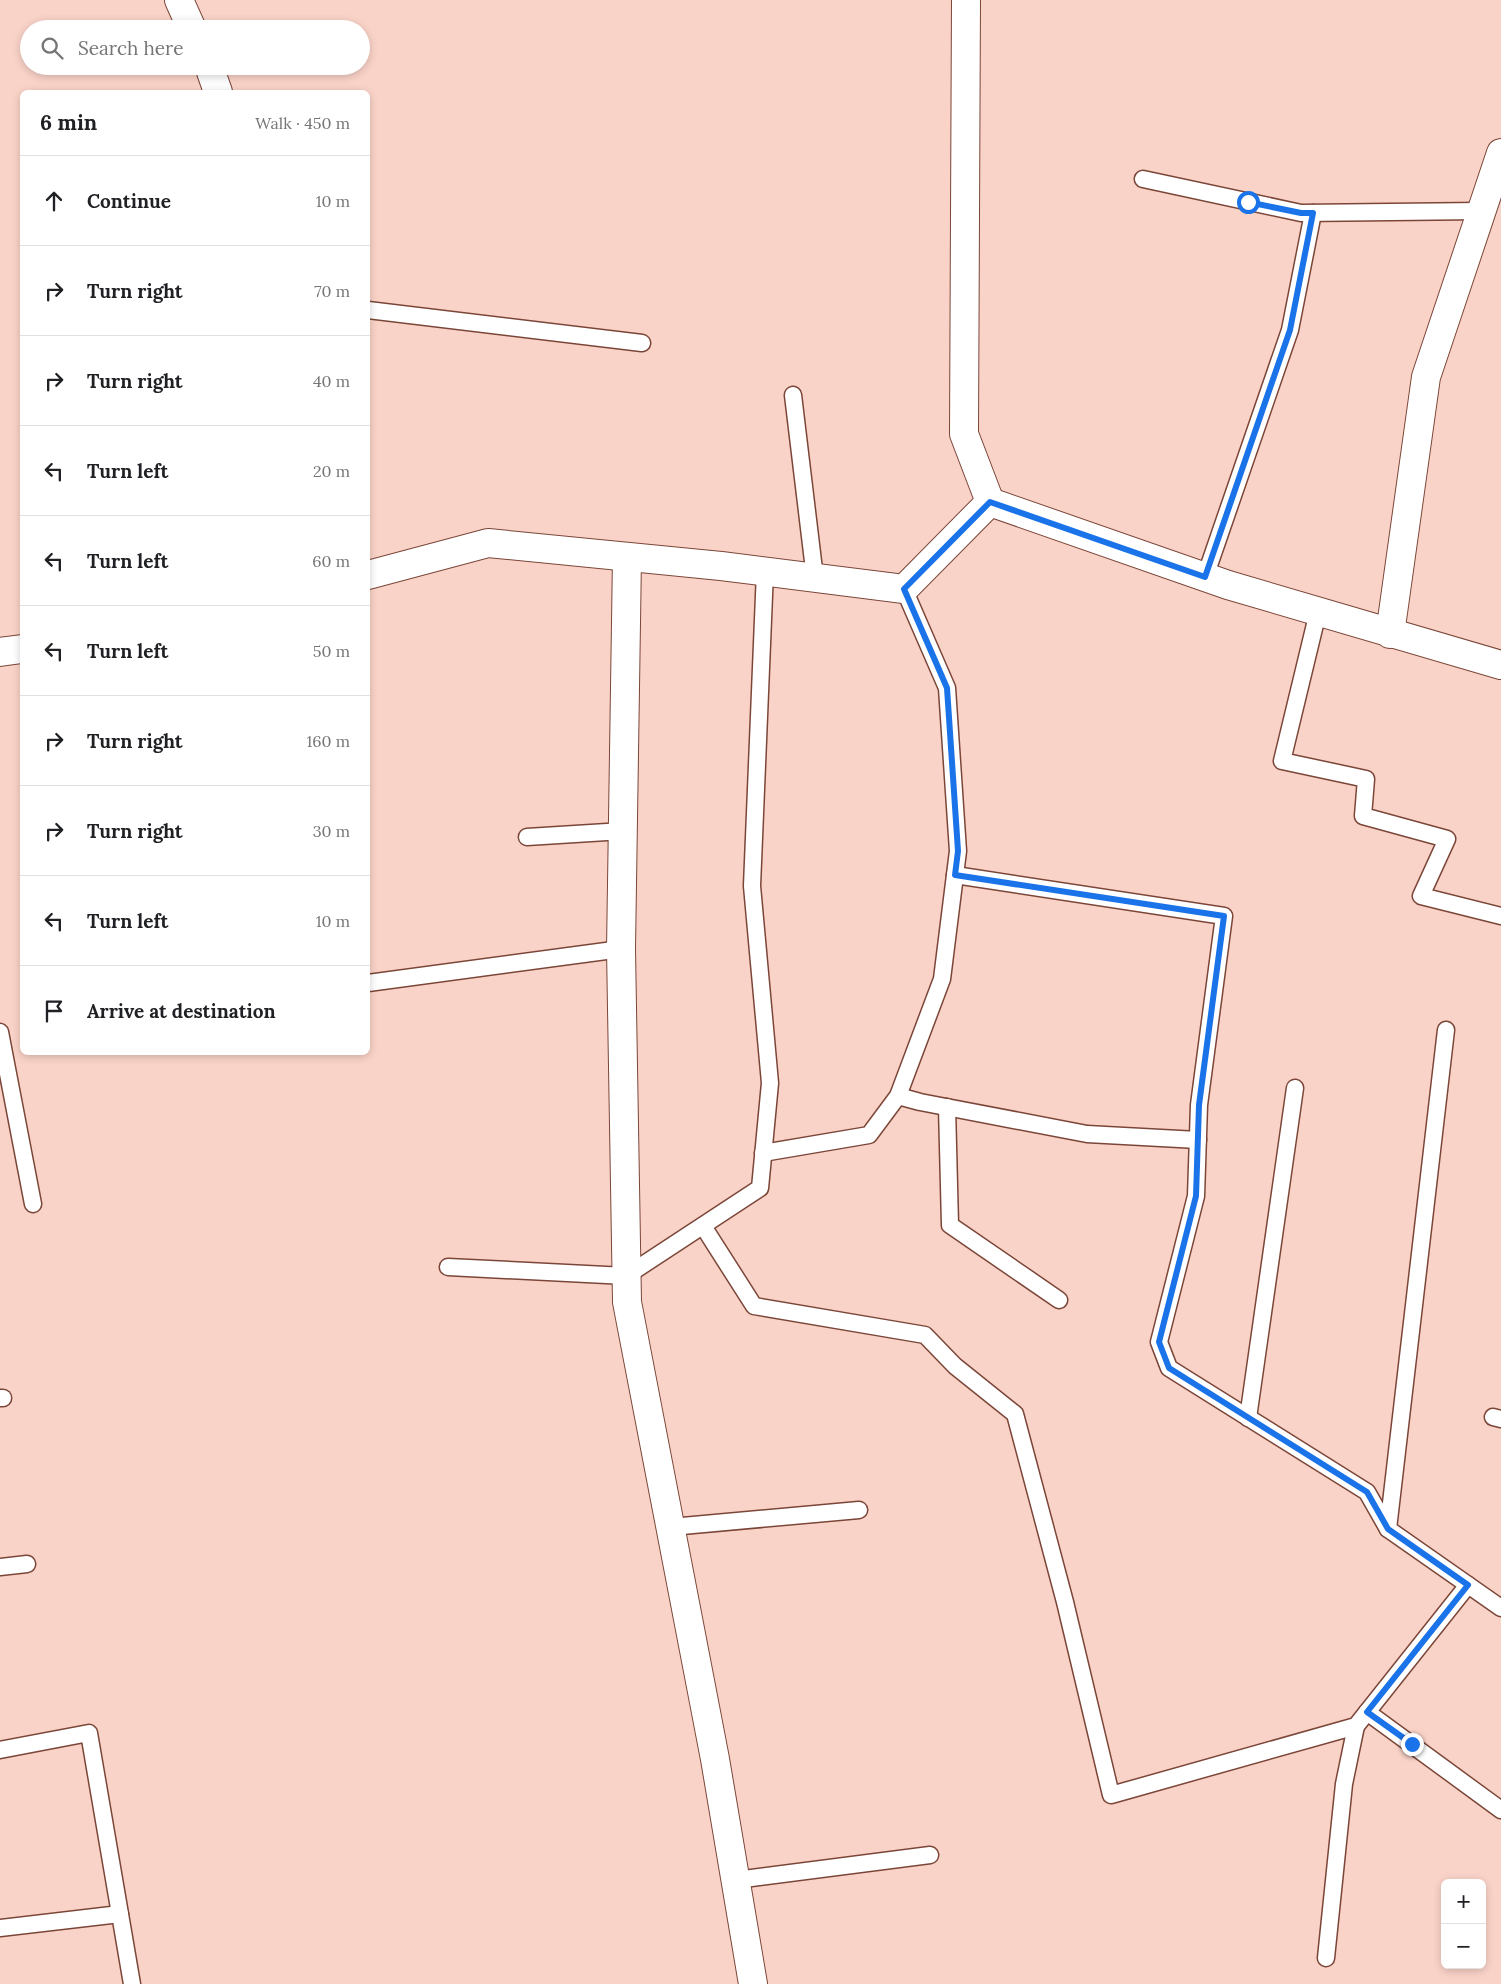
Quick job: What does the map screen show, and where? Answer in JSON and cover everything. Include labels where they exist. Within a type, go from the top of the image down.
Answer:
[{"type":"street","points":[[179,0],[188,20]]},
{"type":"street","points":[[966,0],[964,434],[990,502],[1205,577],[1501,666]]},
{"type":"street","points":[[212,75],[217,90]]},
{"type":"street","points":[[1390,634],[1426,377],[1501,153]]},
{"type":"street","points":[[370,574],[488,543],[764,571],[904,589],[990,502]]},
{"type":"street","points":[[628,557],[622,949],[627,1302],[715,1759],[753,1984]]},
{"type":"street","points":[[0,652],[20,649]]},
{"type":"lane","points":[[1143,179],[1301,213],[1481,211]]},
{"type":"lane","points":[[1205,577],[1290,330],[1313,213]]},
{"type":"lane","points":[[370,310],[642,343]]},
{"type":"lane","points":[[793,395],[815,578]]},
{"type":"lane","points":[[448,1267],[626,1276],[760,1188],[770,1083],[752,886],[764,571]]},
{"type":"lane","points":[[763,1153],[870,1135],[898,1096],[942,979],[958,851],[947,688],[904,589]]},
{"type":"lane","points":[[1318,612],[1282,762],[1366,778],[1364,816],[1447,838],[1421,896],[1501,916]]},
{"type":"lane","points":[[527,837],[623,831]]},
{"type":"lane","points":[[955,875],[1224,916],[1199,1105],[1196,1196],[1159,1342],[1169,1368],[1367,1492],[1388,1529],[1501,1608]]},
{"type":"lane","points":[[370,983],[622,949]]},
{"type":"lane","points":[[1388,1529],[1446,1030]]},
{"type":"lane","points":[[0,1032],[33,1204]]},
{"type":"lane","points":[[1248,1418],[1295,1088]]},
{"type":"lane","points":[[898,1096],[1087,1134],[1198,1140]]},
{"type":"lane","points":[[947,1107],[950,1225],[1059,1300]]},
{"type":"lane","points":[[703,1226],[754,1306],[925,1335],[955,1366],[1015,1414],[1065,1602],[1111,1794],[1356,1726]]},
{"type":"lane","points":[[671,1527],[859,1510]]},
{"type":"lane","points":[[0,1567],[27,1564]]},
{"type":"lane","points":[[1326,1958],[1344,1784],[1356,1726],[1468,1585]]},
{"type":"lane","points":[[1367,1712],[1501,1810]]},
{"type":"lane","points":[[0,1750],[89,1733],[132,1984]]},
{"type":"lane","points":[[736,1880],[930,1855]]},
{"type":"lane","points":[[0,1928],[120,1914]]},
{"type":"route","points":[[1248,202],[1301,213],[1313,213],[1290,330],[1205,577],[990,502],[904,589],[947,688],[958,851],[955,875],[1224,916],[1199,1105],[1196,1196],[1159,1342],[1169,1368],[1367,1492],[1388,1529],[1468,1585],[1367,1712],[1412,1744]]}]
